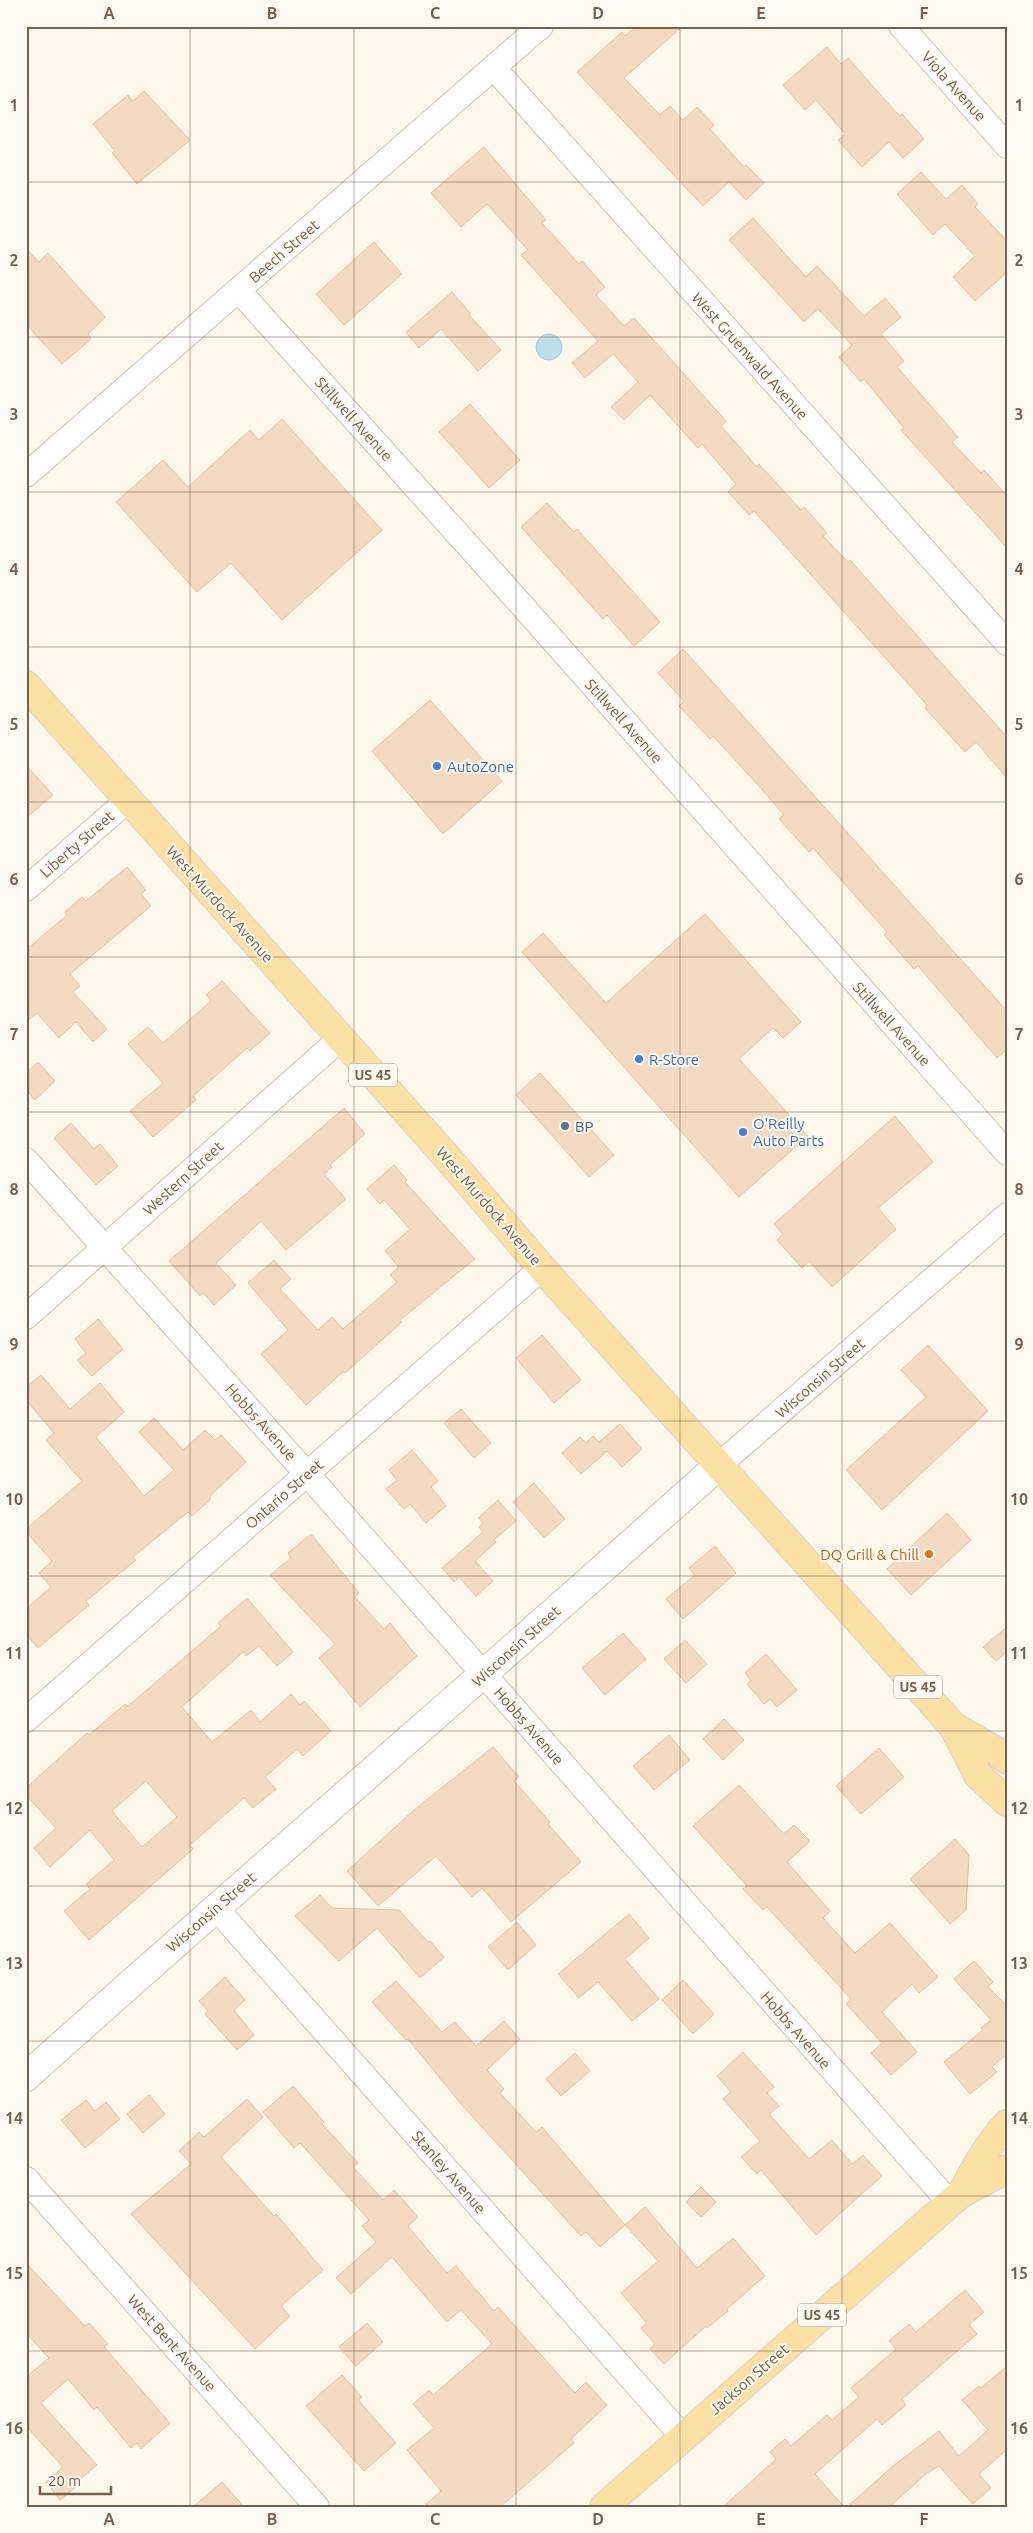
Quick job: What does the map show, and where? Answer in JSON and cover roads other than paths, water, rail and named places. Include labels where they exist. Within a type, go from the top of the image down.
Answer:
[{"type":"main road","name":"West Murdock Avenue","points":[[26,685],[446,1156],[542,1268],[953,1726],[978,1775],[1007,1802]]},
{"type":"main road","name":"West Murdock Avenue","points":[[953,1726],[1007,1760]]},
{"type":"main road","name":"Jackson Street","points":[[956,2198],[995,2136],[1007,2124]]},
{"type":"main road","name":"Jackson Street","points":[[604,2507],[956,2198],[1007,2169]]},
{"type":"street","name":"Beech Street","points":[[26,475],[541,26]]},
{"type":"street","name":"Viola Avenue","points":[[900,26],[1007,146]]},
{"type":"street","name":"West Gruenwald Avenue","points":[[494,68],[1007,643]]},
{"type":"street","name":"Stillwell Avenue","points":[[238,291],[525,609],[1007,1153]]},
{"type":"street","name":"Liberty Street","points":[[26,889],[128,800]]},
{"type":"street","name":"Western Street","points":[[26,1316],[340,1039]]},
{"type":"street","name":"Hobbs Avenue","points":[[26,1160],[484,1674],[956,2198]]},
{"type":"street","name":"Wisconsin Street","points":[[26,2077],[215,1907],[484,1674],[719,1465],[1007,1215]]},
{"type":"street","name":"Ontario Street","points":[[26,1720],[542,1268]]},
{"type":"street","name":"Stanley Avenue","points":[[215,1907],[683,2437]]},
{"type":"street","name":"West Bent Avenue","points":[[26,2179],[317,2507]]},
{"type":"water","points":[[549,334],[558,338],[562,347],[558,356],[549,360],[540,356],[536,347],[540,338]]},
{"type":"place","name":"AutoZone","points":[[437,766]]},
{"type":"place","name":"R-Store","points":[[639,1059]]},
{"type":"place","name":"BP","points":[[565,1126]]},
{"type":"place","name":"O'Reilly Auto Parts","points":[[743,1132]]},
{"type":"place","name":"DQ Grill & Chill","points":[[929,1554]]}]
